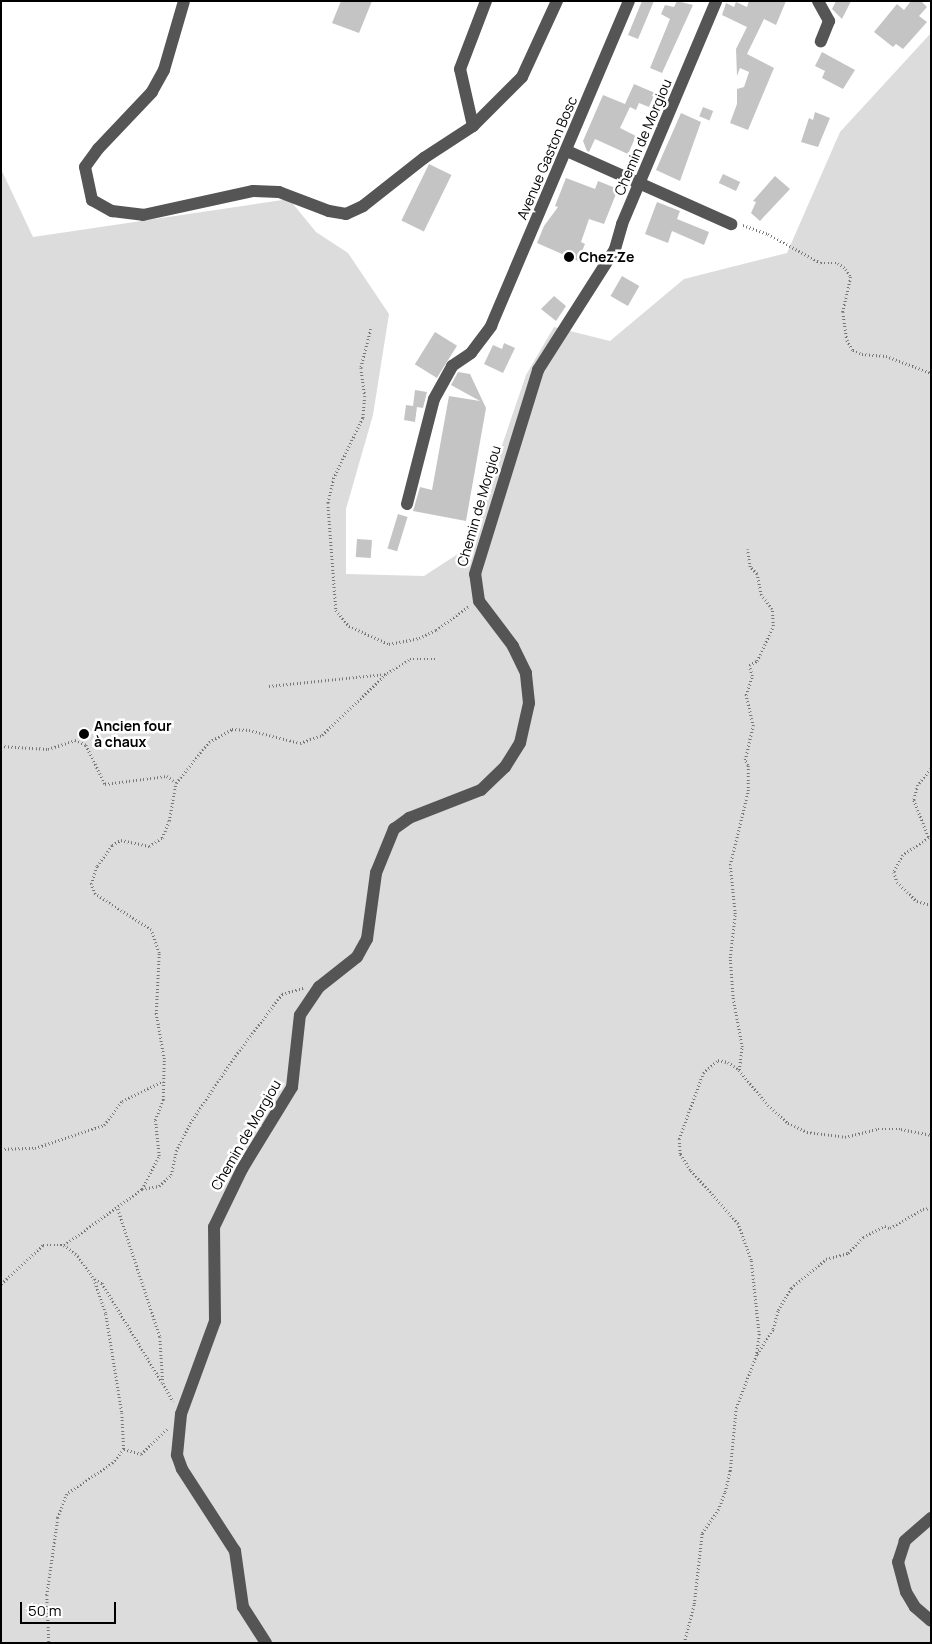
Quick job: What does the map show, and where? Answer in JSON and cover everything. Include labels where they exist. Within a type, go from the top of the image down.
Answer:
[{"type":"street","points":[[184,1],[164,70],[152,92],[85,167],[92,200],[112,211],[142,215],[253,191],[279,192],[329,211],[346,214],[364,206],[424,158],[473,126],[522,77],[557,1]]},
{"type":"street","points":[[473,126],[460,69],[486,1]]},
{"type":"street","name":"Avenue Gaston Bosc","points":[[407,504],[434,399],[452,366],[471,354],[491,326],[567,151],[629,1]]},
{"type":"street","name":"Chemin de Morgiou","points":[[266,1643],[243,1607],[235,1551],[180,1464],[177,1449],[180,1419],[215,1321],[212,1251],[216,1221],[242,1170],[292,1087],[296,1072],[298,1019],[324,982],[354,960],[363,948],[370,930],[370,900],[376,873],[396,826],[409,818],[481,790],[505,767],[520,743],[529,703],[526,673],[513,646],[479,601],[475,574],[526,400],[552,344],[615,249],[639,183],[716,1]]},
{"type":"street","points":[[818,1],[829,21],[821,41]]},
{"type":"street","points":[[567,151],[732,224]]},
{"type":"street","points":[[931,1518],[905,1541],[898,1562],[906,1592],[915,1607],[931,1621]]},
{"type":"path","points":[[732,224],[740,224],[768,234],[820,263],[838,263],[846,269],[851,277],[843,312],[847,340],[853,350],[862,354],[886,356],[931,373]]},
{"type":"path","points":[[371,329],[361,368],[366,396],[363,418],[334,478],[328,503],[336,610],[349,626],[389,644],[419,638],[436,630],[479,601]]},
{"type":"path","points":[[740,1070],[742,1047],[733,1000],[730,958],[735,914],[730,865],[748,791],[748,765],[745,760],[753,726],[746,695],[752,676],[749,665],[757,661],[773,626],[772,609],[761,595],[757,574],[750,567],[747,549]]},
{"type":"path","points":[[1,1284],[43,1245],[64,1245],[118,1209],[142,1189],[159,1156],[155,1120],[163,1100],[163,1044],[156,1014],[160,961],[152,930],[132,915],[108,904],[95,894],[91,884],[97,866],[112,844],[121,840],[149,846],[162,838],[169,821],[176,783],[209,742],[232,729],[249,730],[300,743],[322,735],[387,673],[410,659],[435,659]]},
{"type":"path","points":[[269,686],[387,673]]},
{"type":"path","points":[[1,746],[48,749],[75,740],[86,745],[105,784],[167,776],[176,783]]},
{"type":"path","points":[[931,769],[918,785],[914,800],[929,838],[902,856],[894,872],[897,882],[917,901],[931,905]]},
{"type":"path","points":[[142,1189],[159,1186],[171,1175],[176,1151],[190,1123],[282,994],[324,982]]},
{"type":"path","points":[[756,1356],[757,1302],[745,1240],[726,1208],[690,1170],[680,1154],[679,1139],[703,1073],[710,1064],[718,1060],[728,1062],[740,1070],[768,1106],[788,1123],[807,1132],[826,1137],[845,1137],[878,1129],[902,1129],[931,1135]]},
{"type":"path","points":[[1,1149],[35,1148],[104,1125],[122,1101],[163,1081]]},
{"type":"path","points":[[684,1643],[694,1604],[702,1533],[718,1510],[730,1472],[736,1408],[756,1356],[773,1329],[778,1310],[791,1288],[826,1259],[848,1253],[863,1237],[886,1226],[890,1228],[923,1209],[931,1208]]},
{"type":"path","points":[[118,1209],[160,1337],[163,1383]]},
{"type":"path","points":[[49,1643],[47,1595],[58,1518],[67,1494],[113,1463],[124,1449],[122,1413],[106,1314],[94,1278],[78,1256],[64,1245]]},
{"type":"path","points":[[94,1278],[102,1283],[163,1383],[180,1419],[164,1430],[142,1454],[124,1449]]},
{"type":"shaded area","points":[[931,33],[931,1643],[1,1643],[1,169],[33,237],[289,199],[316,232],[348,253],[389,314],[373,415],[346,509],[346,574],[424,576],[467,548],[526,375],[554,327],[610,341],[684,279],[787,253],[840,132]]},
{"type":"building","points":[[341,1],[372,1],[359,33],[332,23]]},
{"type":"building","points":[[642,1],[654,1],[638,39],[628,35]]},
{"type":"building","points":[[677,1],[693,5],[662,73],[650,68],[670,19],[661,14],[665,5],[674,7]]},
{"type":"building","points":[[749,1],[786,1],[776,25],[764,19],[747,54],[774,68],[748,130],[730,123],[737,104],[737,89],[744,87],[749,72],[740,68],[737,76],[736,49],[747,27],[722,15],[726,3],[734,7],[736,2],[747,7]]},
{"type":"building","points":[[836,1],[851,1],[842,19],[832,9]]},
{"type":"building","points":[[911,1],[921,1],[927,7],[919,16],[927,22],[903,49],[896,44],[893,47],[874,32],[897,4],[904,10]]},
{"type":"building","points":[[822,52],[855,70],[843,89],[822,78],[825,71],[815,66]]},
{"type":"building","points":[[634,84],[655,93],[649,107],[639,103],[636,110],[630,107],[620,128],[636,136],[628,154],[595,139],[589,152],[587,151],[583,141],[603,95],[625,104]]},
{"type":"building","points":[[703,107],[713,111],[709,120],[699,116]]},
{"type":"building","points":[[815,112],[830,118],[818,147],[801,142],[809,118],[813,120]]},
{"type":"building","points":[[681,113],[701,122],[680,181],[656,170]]},
{"type":"building","points":[[429,164],[451,175],[424,232],[401,221]]},
{"type":"building","points":[[723,174],[740,182],[736,191],[719,183]]},
{"type":"building","points":[[775,176],[790,189],[760,221],[751,213],[756,202],[753,201]]},
{"type":"building","points":[[566,178],[595,189],[598,181],[618,189],[604,224],[589,219],[581,242],[585,244],[578,261],[537,243],[544,226],[558,207],[555,206]]},
{"type":"building","points":[[657,202],[680,211],[677,219],[709,232],[704,245],[672,231],[668,243],[645,234]]},
{"type":"building","points":[[622,276],[639,286],[628,306],[610,296]]},
{"type":"building","points":[[554,296],[566,306],[556,321],[541,309]]},
{"type":"building","points":[[435,332],[457,346],[437,378],[415,364]]},
{"type":"building","points":[[504,343],[515,348],[503,373],[484,364],[493,345],[502,349]]},
{"type":"building","points":[[458,372],[470,374],[486,408],[466,521],[413,511],[420,487],[432,490],[449,396],[480,401],[451,385]]},
{"type":"building","points":[[415,390],[427,392],[423,408],[417,407],[415,422],[404,420],[406,405],[413,406]]},
{"type":"building","points":[[398,514],[408,517],[397,551],[387,548]]},
{"type":"building","points":[[357,539],[372,540],[371,558],[356,557]]},
{"type":"place","name":"Chez Ze","points":[[569,257]]},
{"type":"place","name":"Ancien four à chaux","points":[[84,734]]}]
